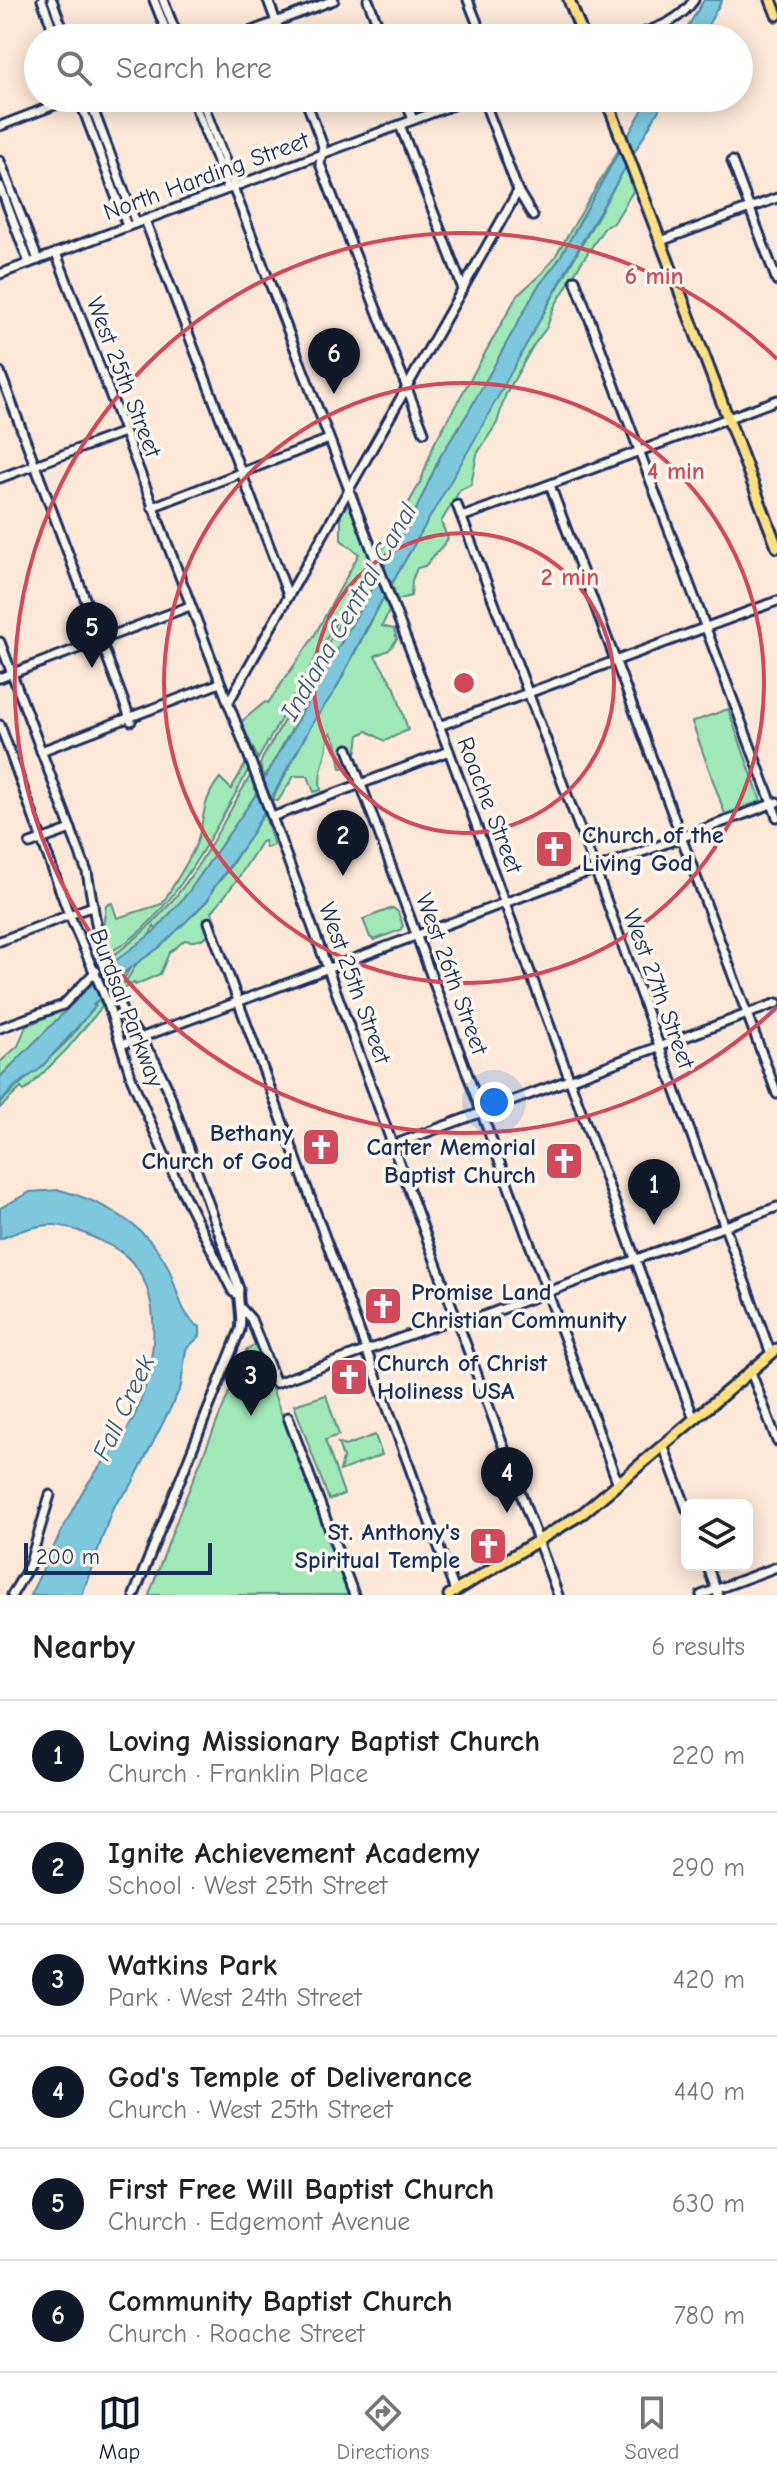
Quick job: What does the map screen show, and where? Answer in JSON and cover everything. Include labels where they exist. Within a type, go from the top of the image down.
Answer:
[{"type":"main road","points":[[569,0],[578,24]]},
{"type":"main road","points":[[771,0],[777,15]]},
{"type":"main road","points":[[611,112],[777,547]]},
{"type":"main road","points":[[452,1593],[583,1513],[774,1352]]},
{"type":"street","points":[[42,0],[51,24]]},
{"type":"street","points":[[52,0],[61,24]]},
{"type":"street","points":[[154,0],[163,24]]},
{"type":"street","points":[[163,0],[172,24]]},
{"type":"street","points":[[268,0],[276,22]]},
{"type":"street","points":[[271,24],[334,0]]},
{"type":"street","points":[[368,0],[377,24]]},
{"type":"street","points":[[468,0],[477,24]]},
{"type":"street","points":[[667,24],[684,15],[694,0]]},
{"type":"street","points":[[0,126],[38,112]]},
{"type":"street","points":[[82,112],[127,226]]},
{"type":"street","points":[[95,112],[288,595]]},
{"type":"street","name":"Roache Street","points":[[198,112],[232,188]]},
{"type":"street","name":"Roache Street","points":[[206,112],[232,188],[449,751],[694,1419]]},
{"type":"street","points":[[310,112],[323,146],[320,164],[424,432]]},
{"type":"street","points":[[410,112],[413,120]]},
{"type":"street","name":"North Harding Street","points":[[0,274],[434,112]]},
{"type":"street","points":[[488,112],[518,191],[533,216]]},
{"type":"street","points":[[400,125],[463,289]]},
{"type":"street","points":[[0,161],[38,260]]},
{"type":"street","points":[[732,161],[777,281]]},
{"type":"street","points":[[0,186],[29,263]]},
{"type":"street","points":[[228,703],[518,191]]},
{"type":"street","points":[[661,241],[777,198]]},
{"type":"street","name":"West 25th Street","points":[[56,253],[257,777],[558,1595]]},
{"type":"street","points":[[575,280],[777,817]]},
{"type":"street","points":[[0,372],[131,719]]},
{"type":"street","points":[[462,517],[777,400]]},
{"type":"street","points":[[0,478],[124,432]]},
{"type":"street","points":[[152,507],[329,439]]},
{"type":"street","points":[[550,485],[777,1094]]},
{"type":"street","name":"West 27th Street","points":[[457,505],[774,1352]]},
{"type":"street","points":[[439,726],[777,601]]},
{"type":"street","points":[[0,678],[190,606]]},
{"type":"street","name":"Burdsal Parkway","points":[[0,642],[87,872],[103,963],[116,996],[167,1087],[239,1289],[238,1295],[233,1292],[169,1165],[132,1080],[97,974],[70,914],[0,725]]},
{"type":"street","points":[[41,751],[220,683]]},
{"type":"street","name":"West 26th Street","points":[[348,749],[618,1484]]},
{"type":"street","points":[[271,815],[449,751]]},
{"type":"street","points":[[121,1045],[774,803]]},
{"type":"street","points":[[30,844],[71,829]]},
{"type":"street","points":[[0,941],[93,906]]},
{"type":"street","points":[[209,922],[452,1593]]},
{"type":"street","points":[[0,1028],[63,1005],[97,974]]},
{"type":"street","points":[[393,1145],[777,1003]]},
{"type":"street","points":[[242,1309],[251,1319],[276,1383],[547,1292],[777,1207]]},
{"type":"street","points":[[134,1595],[236,1342],[242,1309],[238,1295]]},
{"type":"street","points":[[751,1372],[777,1441]]},
{"type":"street","points":[[288,1417],[354,1595]]},
{"type":"street","points":[[663,1445],[683,1499]]},
{"type":"street","points":[[12,1595],[29,1566],[50,1495]]},
{"type":"street","points":[[701,1595],[717,1592],[777,1567]]},
{"type":"street","points":[[709,1571],[717,1592]]},
{"type":"green space","points":[[619,149],[558,261],[537,288],[440,457],[416,510],[384,565],[380,553],[420,483],[434,444],[517,296],[555,257]]},
{"type":"green space","points":[[626,166],[633,191],[614,223],[605,227],[579,266],[505,396],[497,423],[477,454],[471,485],[460,490],[441,522],[448,539],[425,566],[417,568],[411,596],[397,600],[392,584]]},
{"type":"green space","points":[[348,502],[371,561],[258,759],[241,722],[265,702],[268,703],[313,638],[359,554],[341,540],[341,516],[338,513]]},
{"type":"green space","points":[[372,566],[377,579],[264,778],[260,765],[262,759]]},
{"type":"green space","points":[[384,597],[389,611],[382,626],[394,629],[397,639],[389,650],[375,656],[395,688],[408,730],[385,741],[367,731],[359,735],[357,750],[348,767],[341,768],[331,733],[328,735],[322,769],[321,790],[314,792],[308,776],[294,776],[278,801],[272,800],[313,722],[336,689]]},
{"type":"green space","points":[[728,709],[761,801],[725,814],[692,722]]},
{"type":"green space","points":[[246,763],[248,770],[241,784],[185,879],[149,923],[108,953],[103,927],[106,905],[112,903],[117,918],[162,904],[194,849],[213,787],[220,778],[231,789]]},
{"type":"green space","points":[[250,776],[255,796],[188,893],[156,930],[154,926],[149,936],[111,966],[109,958],[155,920],[191,876]]},
{"type":"green space","points":[[264,814],[274,845],[266,848],[264,841],[261,842],[212,912],[218,928],[199,940],[185,940],[169,953],[160,974],[120,991],[116,980],[131,967],[122,982],[125,983],[137,963],[160,947],[208,900]]},
{"type":"green space","points":[[393,908],[398,912],[403,926],[374,940],[363,919]]},
{"type":"green space","points":[[92,980],[94,984],[0,1077],[0,1062],[18,1046],[26,1026],[61,1011]]},
{"type":"green space","points":[[99,999],[102,1007],[67,1049],[27,1089],[24,1091],[21,1088],[0,1108],[0,1103],[69,1039]]},
{"type":"green space","points":[[256,1345],[348,1595],[149,1595],[247,1349]]},
{"type":"green space","points":[[326,1395],[339,1435],[325,1440],[344,1494],[329,1500],[294,1405]]},
{"type":"green space","points":[[375,1435],[382,1455],[340,1471],[343,1458],[338,1443],[345,1446]]},
{"type":"water","points":[[704,0],[722,0],[709,24],[689,24]]},
{"type":"water","points":[[641,112],[658,112],[583,240],[475,439],[370,621],[336,689],[313,722],[250,837],[208,900],[160,947],[127,970],[93,1005],[96,1006],[40,1069],[16,1085],[0,1103],[0,1077],[114,962],[156,930],[188,893],[255,796],[416,510],[440,457],[537,288],[558,261]]},
{"type":"water","name":"Fall Creek","points":[[60,1190],[106,1208],[146,1237],[166,1263],[187,1316],[200,1327],[200,1336],[186,1349],[181,1386],[131,1486],[113,1507],[82,1595],[30,1595],[80,1496],[132,1421],[150,1367],[153,1343],[149,1296],[141,1275],[128,1258],[109,1245],[79,1231],[55,1225],[31,1228],[0,1239],[0,1208],[30,1192]]},
{"type":"place","name":"Community Baptist Church","points":[[334,394]]},
{"type":"place","name":"First Free Will Baptist Church","points":[[92,668]]},
{"type":"place","name":"Church of the Living God","points":[[554,849]]},
{"type":"place","name":"Ignite Achievement Academy","points":[[343,876]]},
{"type":"place","name":"Bethany Church of God","points":[[321,1147]]},
{"type":"place","name":"Carter Memorial Baptist Church","points":[[564,1161]]},
{"type":"place","name":"Loving Missionary Baptist Church","points":[[654,1225]]},
{"type":"place","name":"Promise Land Christian Community","points":[[383,1306]]},
{"type":"place","name":"Church of Christ Holiness USA","points":[[349,1377]]},
{"type":"place","name":"Watkins Park","points":[[251,1416]]},
{"type":"place","name":"God's Temple of Deliverance","points":[[507,1513]]},
{"type":"place","name":"St. Anthony's Spiritual Temple","points":[[488,1546]]},
{"type":"water label","name":"Indiana Central Canal","points":[[349,612]]}]
